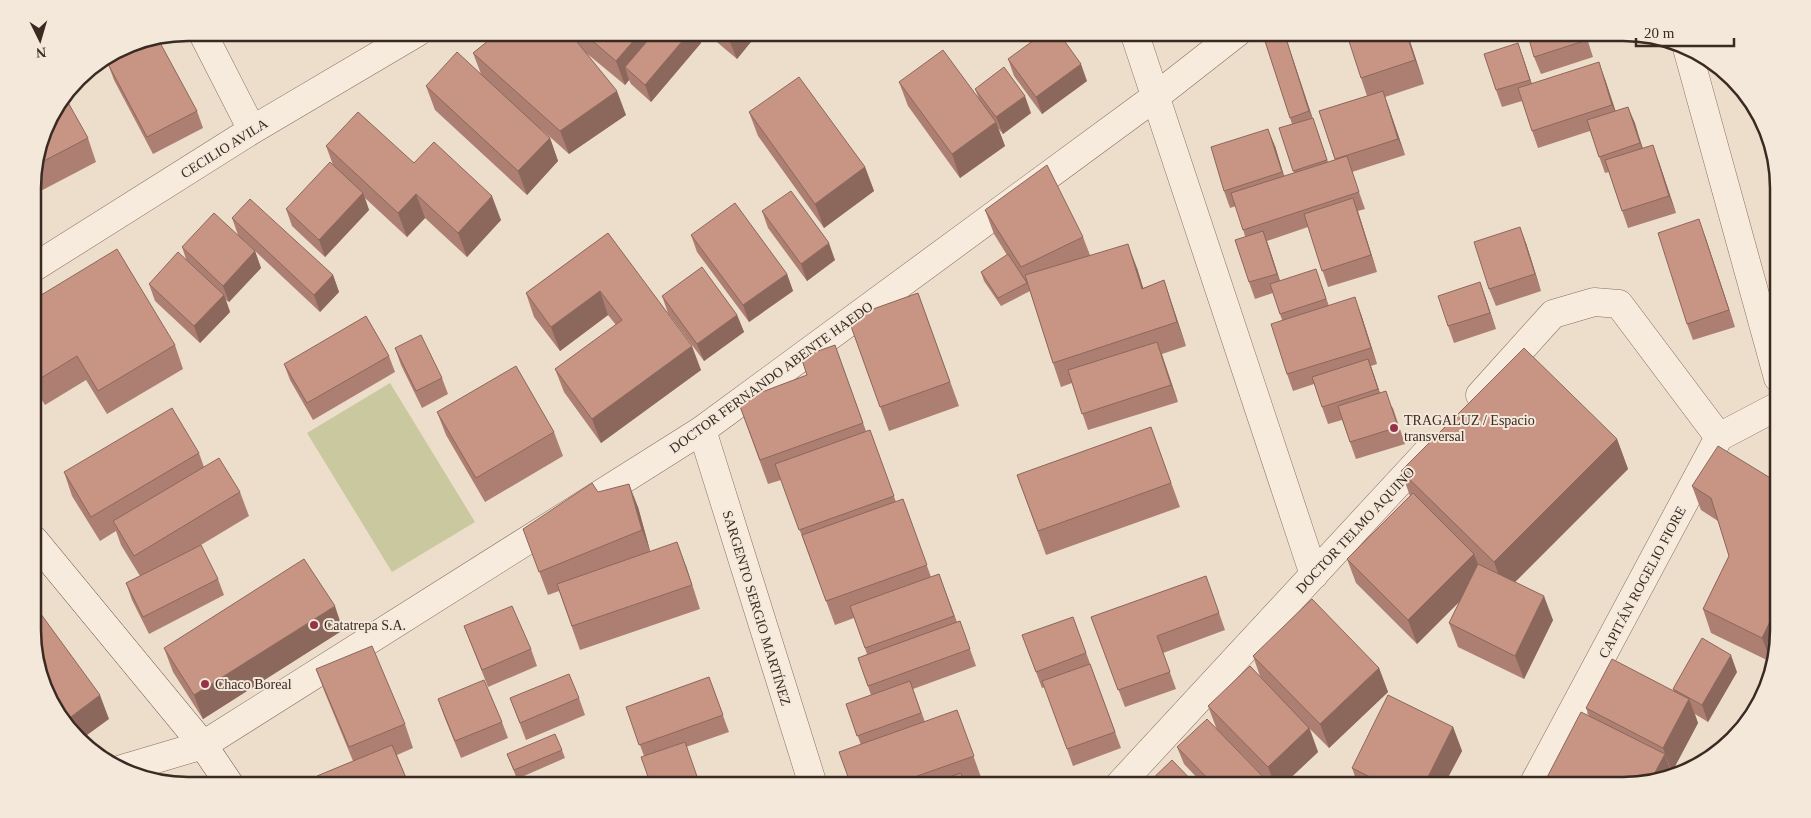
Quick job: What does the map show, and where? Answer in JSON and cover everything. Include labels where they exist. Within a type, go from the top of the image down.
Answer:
[{"type":"street","points":[[1137,41],[1314,575]]},
{"type":"street","name":"DOCTOR FERNANDO ABENTE HAEDO","points":[[132,766],[203,746],[702,430],[1155,97],[1226,41]]},
{"type":"street","points":[[207,42],[252,130]]},
{"type":"street","name":"CECILIO AVILA","points":[[42,262],[252,130],[401,42]]},
{"type":"street","points":[[1691,58],[1770,349]]},
{"type":"street","name":"DOCTOR TELMO AQUINO","points":[[1127,776],[1553,314],[1594,302],[1619,304],[1718,437]]},
{"type":"street","points":[[1718,437],[1770,410]]},
{"type":"street","name":"SARGENTO SERGIO MARTÍNEZ","points":[[702,430],[810,777]]},
{"type":"street","name":"CAPITÁN ROGELIO FIORE","points":[[1539,776],[1718,437]]},
{"type":"street","points":[[41,549],[203,746],[224,777]]},
{"type":"shaded area","points":[[390,383],[475,522],[392,572],[307,433]]},
{"type":"building","points":[[1032,41],[1065,41],[1081,64],[1036,97],[1008,59]]},
{"type":"building","points":[[1265,41],[1287,41],[1309,111],[1290,118]]},
{"type":"building","points":[[1349,41],[1409,41],[1415,60],[1361,78]]},
{"type":"building","points":[[1530,41],[1584,41],[1534,57]]},
{"type":"building","points":[[487,42],[577,42],[617,91],[560,131],[473,53]]},
{"type":"building","points":[[593,42],[633,42],[616,61]]},
{"type":"building","points":[[647,42],[682,42],[645,85],[625,67]]},
{"type":"building","points":[[1518,43],[1530,80],[1496,90],[1484,54]]},
{"type":"building","points":[[161,44],[197,111],[147,137],[109,65],[123,56]]},
{"type":"building","points":[[943,50],[996,122],[952,154],[899,82]]},
{"type":"building","points":[[457,52],[550,138],[518,171],[426,86]]},
{"type":"building","points":[[1599,62],[1612,105],[1532,131],[1518,88]]},
{"type":"building","points":[[1004,67],[1025,96],[996,117],[975,89]]},
{"type":"building","points":[[799,77],[865,167],[815,204],[749,112]]},
{"type":"building","points":[[1383,91],[1398,139],[1335,159],[1319,111]]},
{"type":"building","points":[[69,104],[88,138],[44,161],[52,132]]},
{"type":"building","points":[[1628,107],[1640,143],[1599,157],[1587,120]]},
{"type":"building","points":[[358,112],[414,163],[434,142],[492,196],[458,233],[416,194],[398,213],[326,146]]},
{"type":"building","points":[[1313,118],[1327,160],[1293,171],[1279,128]]},
{"type":"building","points":[[1268,129],[1282,172],[1224,191],[1211,147]]},
{"type":"building","points":[[1653,145],[1669,196],[1622,211],[1605,160]]},
{"type":"building","points":[[1347,156],[1359,192],[1243,230],[1231,193]]},
{"type":"building","points":[[330,162],[363,193],[319,240],[286,209]]},
{"type":"building","points":[[1047,165],[1083,237],[1021,267],[985,210]]},
{"type":"building","points":[[791,191],[829,243],[801,264],[762,211]]},
{"type":"building","points":[[1353,198],[1371,255],[1322,271],[1304,214]]},
{"type":"building","points":[[250,199],[333,275],[314,295],[232,218]]},
{"type":"building","points":[[735,203],[787,274],[743,305],[691,235]]},
{"type":"building","points":[[214,213],[255,251],[223,286],[182,247]]},
{"type":"building","points":[[1699,219],[1729,310],[1687,324],[1658,233]]},
{"type":"building","points":[[1520,227],[1535,274],[1489,289],[1474,242]]},
{"type":"building","points":[[1263,231],[1277,274],[1249,282],[1235,240]]},
{"type":"building","points":[[608,233],[692,346],[592,419],[555,369],[622,320],[600,291],[551,327],[526,293]]},
{"type":"building","points":[[1128,244],[1142,289],[1164,280],[1177,322],[1053,363],[1025,275]]},
{"type":"building","points":[[117,249],[175,345],[98,391],[77,356],[42,378],[42,295]]},
{"type":"building","points":[[178,252],[224,295],[194,326],[149,284]]},
{"type":"building","points":[[1008,254],[1027,283],[998,298],[981,272]]},
{"type":"building","points":[[702,267],[737,315],[697,344],[662,296]]},
{"type":"building","points":[[1316,269],[1326,299],[1280,314],[1270,284]]},
{"type":"building","points":[[1480,282],[1490,313],[1448,326],[1438,296]]},
{"type":"building","points":[[918,293],[950,382],[880,407],[848,318]]},
{"type":"building","points":[[1355,297],[1371,348],[1287,374],[1271,324]]},
{"type":"building","points":[[366,316],[389,356],[307,403],[284,364]]},
{"type":"building","points":[[421,335],[442,378],[416,391],[395,348]]},
{"type":"building","points":[[1157,342],[1171,385],[1082,414],[1068,370]]},
{"type":"building","points":[[835,345],[863,423],[760,460],[738,401],[807,375],[801,357]]},
{"type":"building","points":[[1524,348],[1617,439],[1494,562],[1401,471]]},
{"type":"building","points":[[1368,359],[1378,389],[1322,407],[1312,377]]},
{"type":"building","points":[[516,366],[554,432],[476,478],[437,412]]},
{"type":"building","points":[[1386,391],[1398,427],[1350,442],[1338,406]]},
{"type":"building","points":[[172,408],[199,453],[91,517],[64,472]]},
{"type":"building","points":[[1151,427],[1171,483],[1038,531],[1017,475]]},
{"type":"building","points":[[870,430],[894,496],[799,530],[775,464]]},
{"type":"building","points":[[1718,446],[1770,478],[1770,622],[1762,638],[1703,609],[1729,556],[1711,498],[1692,486]]},
{"type":"building","points":[[219,458],[240,492],[134,556],[113,521]]},
{"type":"building","points":[[592,483],[598,492],[629,484],[642,530],[539,572],[523,529]]},
{"type":"building","points":[[1413,493],[1474,554],[1408,620],[1347,559]]},
{"type":"building","points":[[903,499],[927,565],[826,601],[802,535]]},
{"type":"building","points":[[677,542],[692,585],[572,626],[557,584]]},
{"type":"building","points":[[201,545],[218,579],[143,617],[126,583]]},
{"type":"building","points":[[304,559],[335,606],[194,695],[164,648]]},
{"type":"building","points":[[1478,564],[1544,596],[1515,656],[1449,623]]},
{"type":"building","points":[[939,574],[954,616],[865,648],[850,606]]},
{"type":"building","points":[[1206,576],[1219,613],[1157,636],[1170,672],[1118,690],[1091,617]]},
{"type":"building","points":[[1312,599],[1379,668],[1320,724],[1253,656]]},
{"type":"building","points":[[512,606],[531,649],[482,670],[464,626]]},
{"type":"building","points":[[41,614],[100,695],[71,717],[52,686],[46,668]]},
{"type":"building","points":[[1073,617],[1086,653],[1036,672],[1022,635]]},
{"type":"building","points":[[960,621],[970,649],[868,686],[858,658]]},
{"type":"building","points":[[1702,638],[1731,655],[1702,705],[1673,689]]},
{"type":"building","points":[[372,646],[405,724],[349,747],[316,669]]},
{"type":"building","points":[[1612,659],[1689,699],[1663,748],[1586,708]]},
{"type":"building","points":[[1090,664],[1115,732],[1067,749],[1042,681]]},
{"type":"building","points":[[1250,666],[1309,728],[1268,767],[1208,706]]},
{"type":"building","points":[[569,674],[579,698],[520,723],[510,698]]},
{"type":"building","points":[[709,677],[723,715],[639,745],[626,707]]},
{"type":"building","points":[[484,680],[502,722],[455,741],[438,699]]},
{"type":"building","points":[[910,681],[921,713],[857,736],[846,704]]},
{"type":"building","points":[[1388,695],[1453,727],[1428,776],[1368,776],[1352,768]]},
{"type":"building","points":[[957,710],[974,756],[916,776],[848,777],[839,752]]},
{"type":"building","points":[[1581,712],[1665,754],[1655,773],[1651,774],[1632,776],[1548,776]]},
{"type":"building","points":[[1207,719],[1262,776],[1206,776],[1177,747]]},
{"type":"building","points":[[555,734],[562,750],[514,770],[507,754]]},
{"type":"building","points":[[685,742],[697,777],[648,777],[641,757]]},
{"type":"building","points":[[392,745],[406,777],[317,777]]},
{"type":"building","points":[[1172,760],[1188,776],[1155,776]]},
{"type":"building","points":[[961,773],[962,776],[951,776]]},
{"type":"place","name":"TRAGALUZ / Espacio transversal","points":[[1394,428]]},
{"type":"place","name":"Catatrepa S.A.","points":[[314,625]]},
{"type":"place","name":"Chaco Boreal","points":[[205,684]]}]
